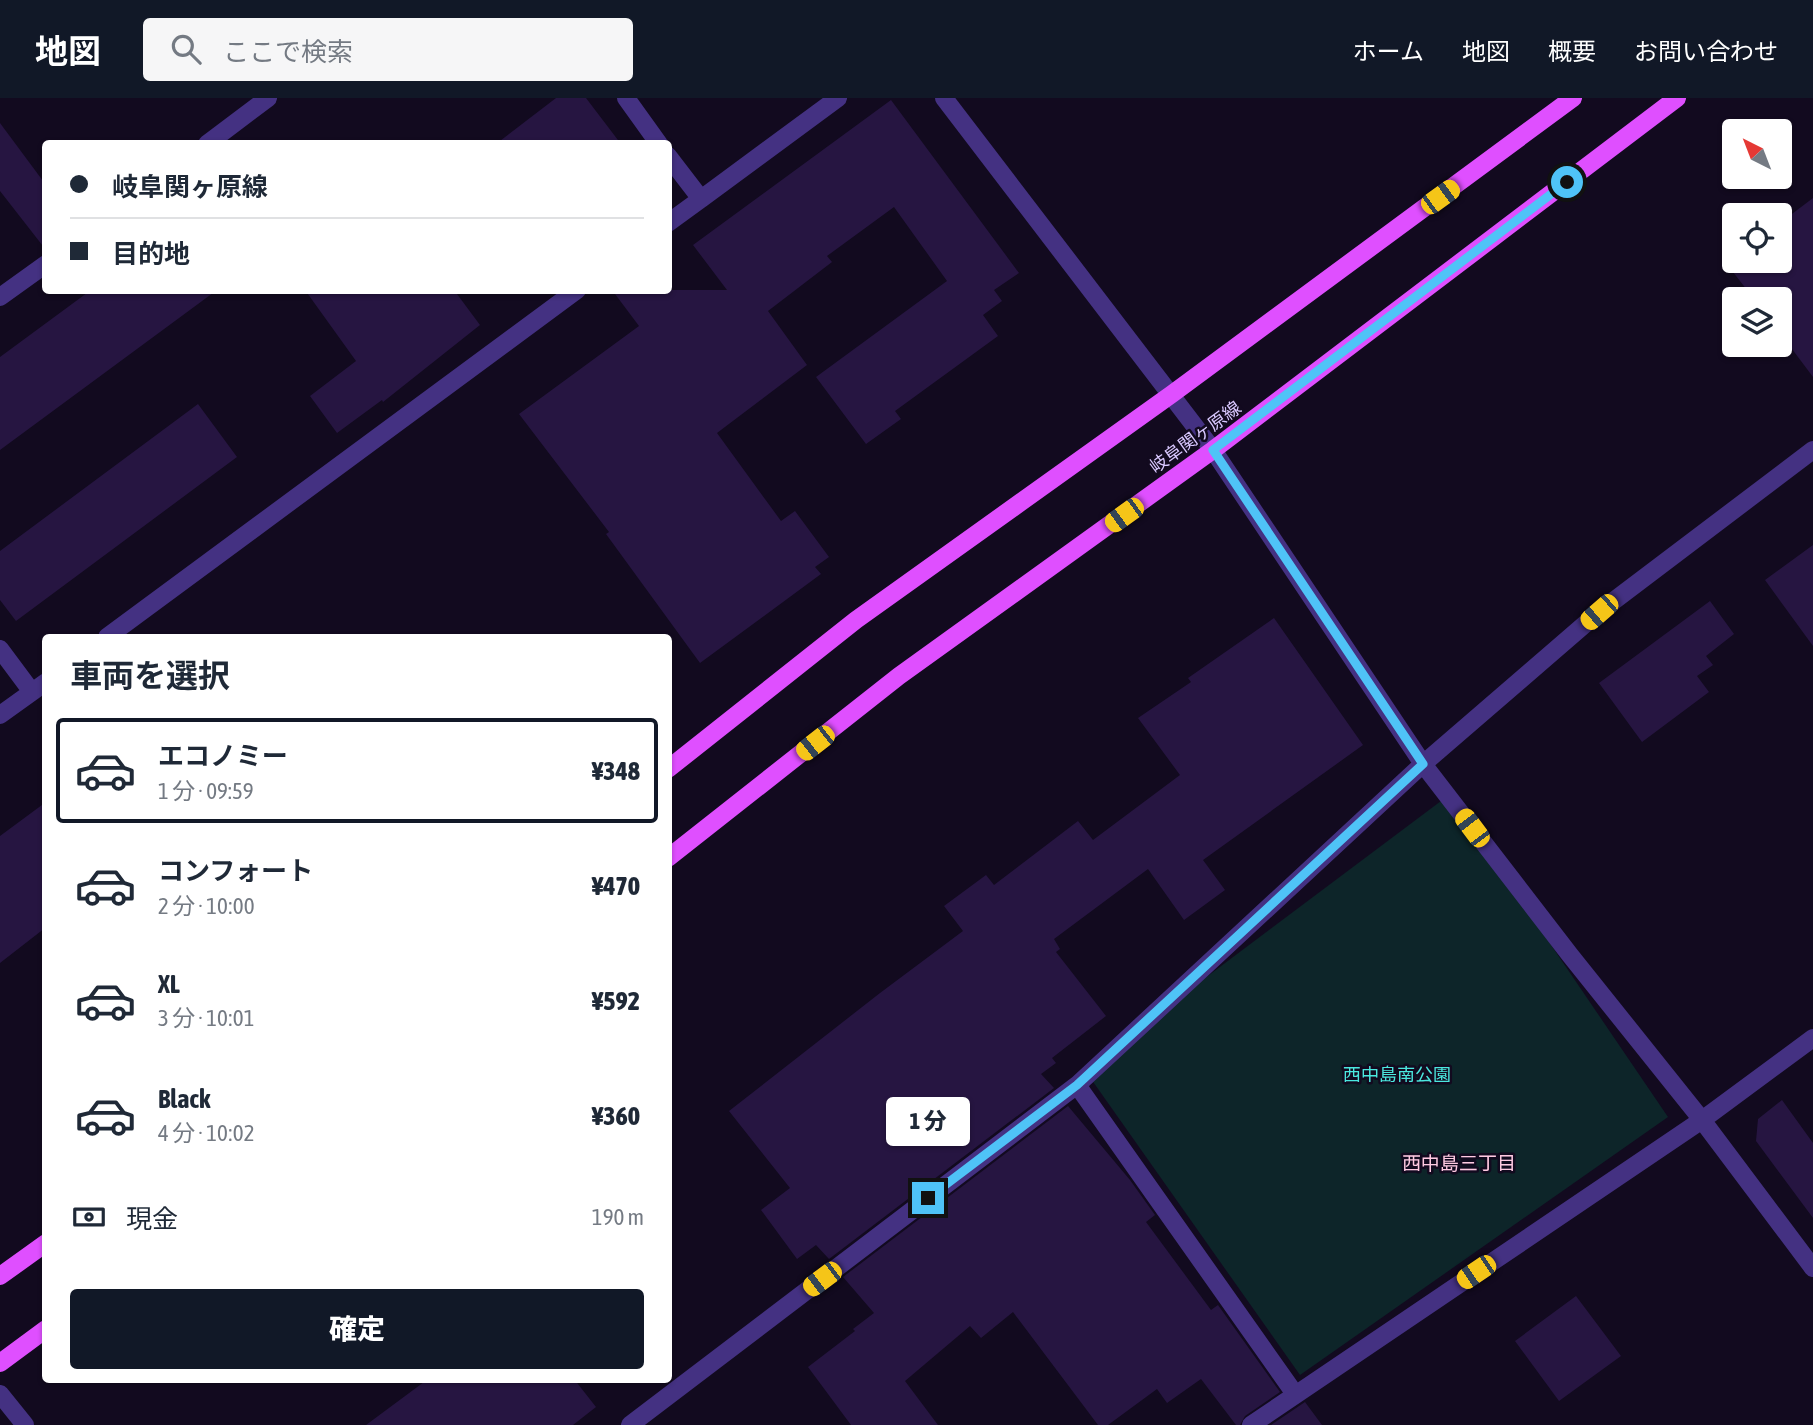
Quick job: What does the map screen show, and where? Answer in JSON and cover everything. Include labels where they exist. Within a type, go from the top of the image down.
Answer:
[{"type":"main road","points":[[672,766],[856,620],[1172,394],[1573,98]]},
{"type":"main road","name":"岐阜関ヶ原線","points":[[672,855],[899,676],[1213,450],[1677,98]]},
{"type":"main road","points":[[0,1276],[42,1246]]},
{"type":"main road","points":[[0,1363],[42,1332]]},
{"type":"street","points":[[212,140],[268,98]]},
{"type":"street","points":[[625,98],[656,140]]},
{"type":"street","points":[[672,220],[838,98]]},
{"type":"street","points":[[944,98],[1213,450],[1423,764],[1570,955],[1702,1120],[1813,1268]]},
{"type":"street","points":[[672,161],[701,200]]},
{"type":"street","points":[[0,298],[42,267]]},
{"type":"street","points":[[111,634],[572,294]]},
{"type":"street","points":[[631,1425],[1077,1085],[1423,764],[1599,612],[1813,450]]},
{"type":"street","points":[[0,649],[39,687],[0,715]]},
{"type":"street","points":[[1251,1425],[1702,1120],[1813,1038]]},
{"type":"street","points":[[1077,1085],[1295,1394]]},
{"type":"street","points":[[0,1394],[25,1425]]},
{"type":"green space","name":"西中島南公園","points":[[1449,795],[1668,1117],[1300,1375],[1084,1069]]},
{"type":"building","points":[[556,98],[586,98],[618,140],[501,140]]},
{"type":"building","points":[[891,100],[1019,273],[994,290],[1002,301],[983,315],[998,336],[895,411],[901,419],[866,444],[816,377],[947,281],[894,207],[827,256],[832,262],[768,311],[807,365],[717,433],[781,521],[795,511],[829,557],[815,567],[821,574],[700,663],[606,534],[609,532],[519,414],[639,326],[615,294],[727,290],[693,245]]},
{"type":"building","points":[[0,123],[42,180],[42,245],[0,191]]},
{"type":"building","points":[[1813,198],[1813,377],[1792,349],[1792,287],[1745,287],[1734,273],[1792,273],[1792,214]]},
{"type":"building","points":[[86,294],[212,294],[0,450],[0,357]]},
{"type":"building","points":[[308,294],[457,294],[480,325],[383,402],[382,400],[337,433],[310,396],[356,361]]},
{"type":"building","points":[[198,404],[237,457],[16,621],[0,600],[0,551]]},
{"type":"building","points":[[1813,545],[1813,646],[1765,580]]},
{"type":"building","points":[[1710,601],[1734,634],[1706,656],[1713,665],[1697,676],[1709,692],[1642,742],[1599,683]]},
{"type":"building","points":[[1274,618],[1363,745],[1203,860],[1225,890],[1184,920],[1148,869],[1054,939],[1060,949],[1056,952],[1106,1016],[1052,1058],[1056,1063],[1041,1074],[1054,1088],[829,1259],[816,1245],[797,1259],[761,1210],[790,1188],[729,1111],[963,931],[944,906],[986,875],[994,885],[1078,821],[1093,840],[1180,775],[1138,718],[1191,682],[1188,678]]},
{"type":"building","points":[[42,805],[42,930],[0,963],[0,836]]},
{"type":"building","points":[[1782,1100],[1813,1143],[1813,1218],[1756,1141],[1758,1119]]},
{"type":"building","points":[[1068,1106],[1130,1180],[1155,1215],[1146,1222],[1211,1310],[1218,1305],[1280,1392],[1245,1416],[1240,1425],[1236,1425],[1201,1379],[1167,1403],[1157,1389],[1108,1425],[1098,1425],[1013,1312],[981,1338],[970,1326],[905,1381],[938,1425],[851,1425],[808,1367],[874,1313],[843,1277]]},
{"type":"building","points":[[1576,1296],[1621,1356],[1559,1401],[1515,1341]]},
{"type":"building","points":[[423,1383],[577,1383],[596,1407],[573,1425],[366,1425]]},
{"type":"building","points":[[1305,1402],[1322,1425],[1271,1425]]},
{"type":"district","name":"西中島三丁目","points":[[1459,1163]]},
{"type":"route","points":[[928,1198],[1077,1085],[1423,764],[1213,450],[1567,182]]}]
